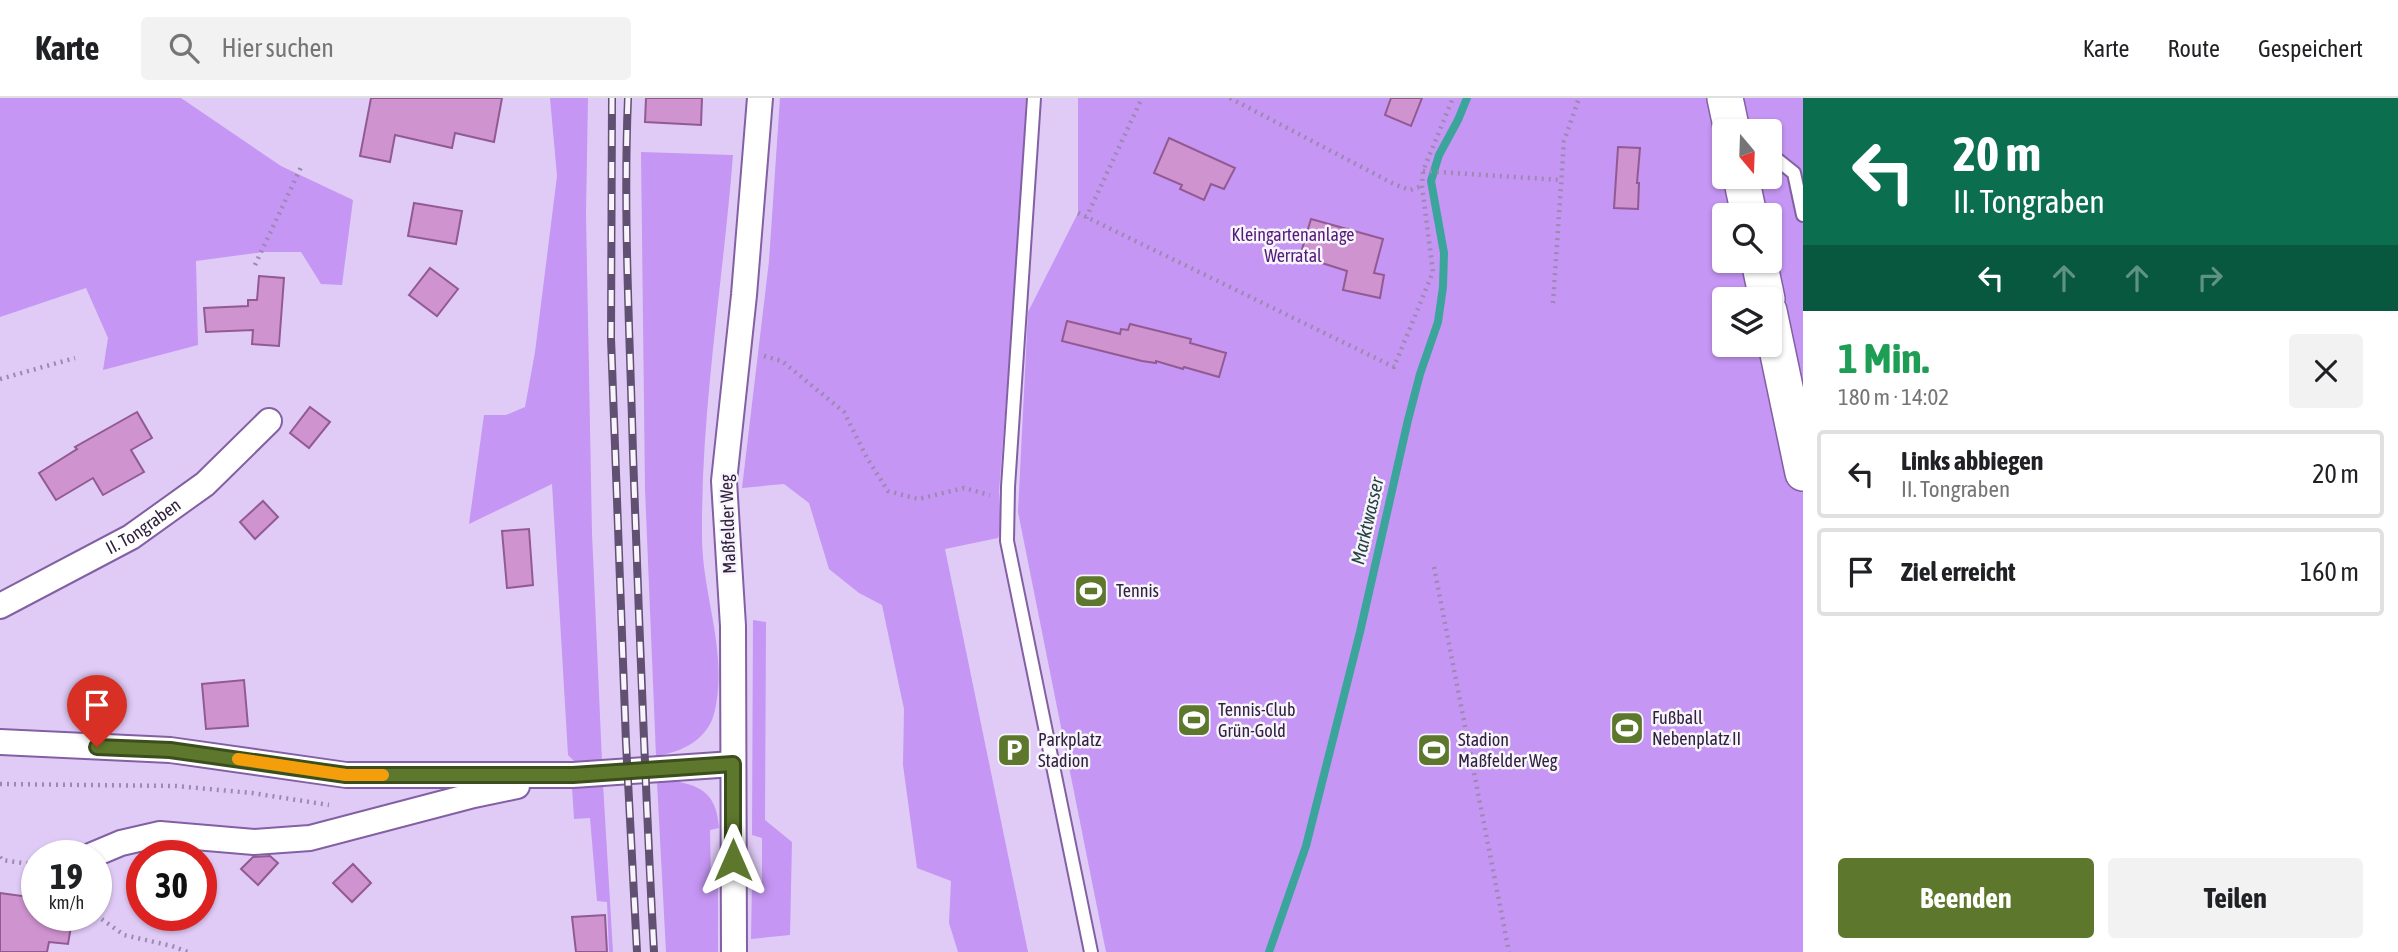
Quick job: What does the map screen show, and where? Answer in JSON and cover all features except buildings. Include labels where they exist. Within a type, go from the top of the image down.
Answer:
[{"type":"street","name":"Maßfelder Weg","points":[[734,952],[733,626],[724,481],[760,98]]},
{"type":"street","points":[[1725,98],[1729,119]]},
{"type":"street","points":[[1779,357],[1803,473]]},
{"type":"street","name":"II. Tongraben","points":[[0,606],[131,537],[205,484],[268,421]]},
{"type":"street","points":[[0,742],[170,750],[346,775],[573,775],[733,764]]},
{"type":"street","points":[[112,847],[160,834],[254,842],[310,838],[474,795],[573,775]]},
{"type":"lane","points":[[1034,98],[1007,541],[1091,952]]},
{"type":"lane","points":[[1782,163],[1794,173],[1803,215]]},
{"type":"path","points":[[1086,218],[1142,98]]},
{"type":"path","points":[[1230,98],[1394,184],[1410,190],[1422,186]]},
{"type":"path","points":[[1078,213],[1394,367],[1433,272],[1422,186],[1425,171],[1453,98]]},
{"type":"path","points":[[1553,303],[1564,141],[1579,98]]},
{"type":"path","points":[[255,265],[302,166]]},
{"type":"path","points":[[1425,171],[1561,180]]},
{"type":"path","points":[[738,348],[782,361],[844,412],[867,458],[888,491],[918,499],[964,488],[1008,500]]},
{"type":"path","points":[[0,379],[75,358]]},
{"type":"path","points":[[1434,567],[1509,952]]},
{"type":"path","points":[[0,857],[2,860],[21,863]]},
{"type":"path","points":[[112,926],[124,935],[188,952]]},
{"type":"green space","points":[[0,98],[181,98],[281,166],[353,200],[342,285],[321,284],[301,252],[263,252],[196,261],[198,345],[103,370],[108,338],[86,288],[0,317]]},
{"type":"green space","points":[[550,98],[588,98],[586,214],[592,533],[602,762],[576,763],[568,755],[552,484],[469,524],[484,415],[506,415],[525,407],[535,352],[557,176]]},
{"type":"green space","points":[[780,98],[1026,98],[1018,246],[999,492],[1001,530],[998,538],[945,549],[1028,952],[958,952],[949,923],[951,881],[917,868],[903,765],[904,709],[882,605],[859,593],[829,569],[809,503],[784,484],[742,488],[769,261]]},
{"type":"green space","name":"Stadion Maßfelder Weg","points":[[1078,98],[1803,98],[1803,952],[1106,952],[1018,512],[1028,312],[1078,213]]},
{"type":"green space","points":[[641,152],[733,155],[709,393],[703,488],[703,558],[717,645],[718,688],[712,720],[701,736],[676,751],[656,756],[645,489]]},
{"type":"green space","points":[[753,620],[766,622],[765,820],[792,842],[790,935],[751,939],[752,882],[762,881],[762,838],[752,835]]},
{"type":"green space","points":[[673,781],[701,789],[712,801],[718,817],[719,828],[710,830],[711,886],[718,887],[718,952],[666,952],[657,782]]},
{"type":"green space","points":[[603,784],[613,952],[609,952],[607,902],[597,901],[590,818],[574,819],[572,787]]},
{"type":"waterway","name":"Marktwasser","points":[[1269,952],[1306,846],[1360,632],[1408,420],[1438,322],[1444,253],[1431,181],[1439,155],[1467,98]]},
{"type":"railway","points":[[612,98],[611,338],[626,743],[637,952]]},
{"type":"railway","points":[[628,98],[626,187],[633,454],[654,952]]},
{"type":"slow traffic","points":[[238,759],[346,775],[383,775]]},
{"type":"place","name":"Tennis","points":[[1091,591]]},
{"type":"place","name":"Tennis-Club Grün-Gold","points":[[1194,720]]},
{"type":"place","name":"Fußball Nebenplatz II","points":[[1627,728]]},
{"type":"place","name":"Parkplatz Stadion","points":[[1014,750]]},
{"type":"place","name":"Stadion Maßfelder Weg","points":[[1434,750]]},
{"type":"route","points":[[97,747],[170,750],[346,775],[573,775],[733,764],[733,860]]},
{"type":"park label","name":"Kleingartenanlage Werratal","points":[[1293,245]]}]
